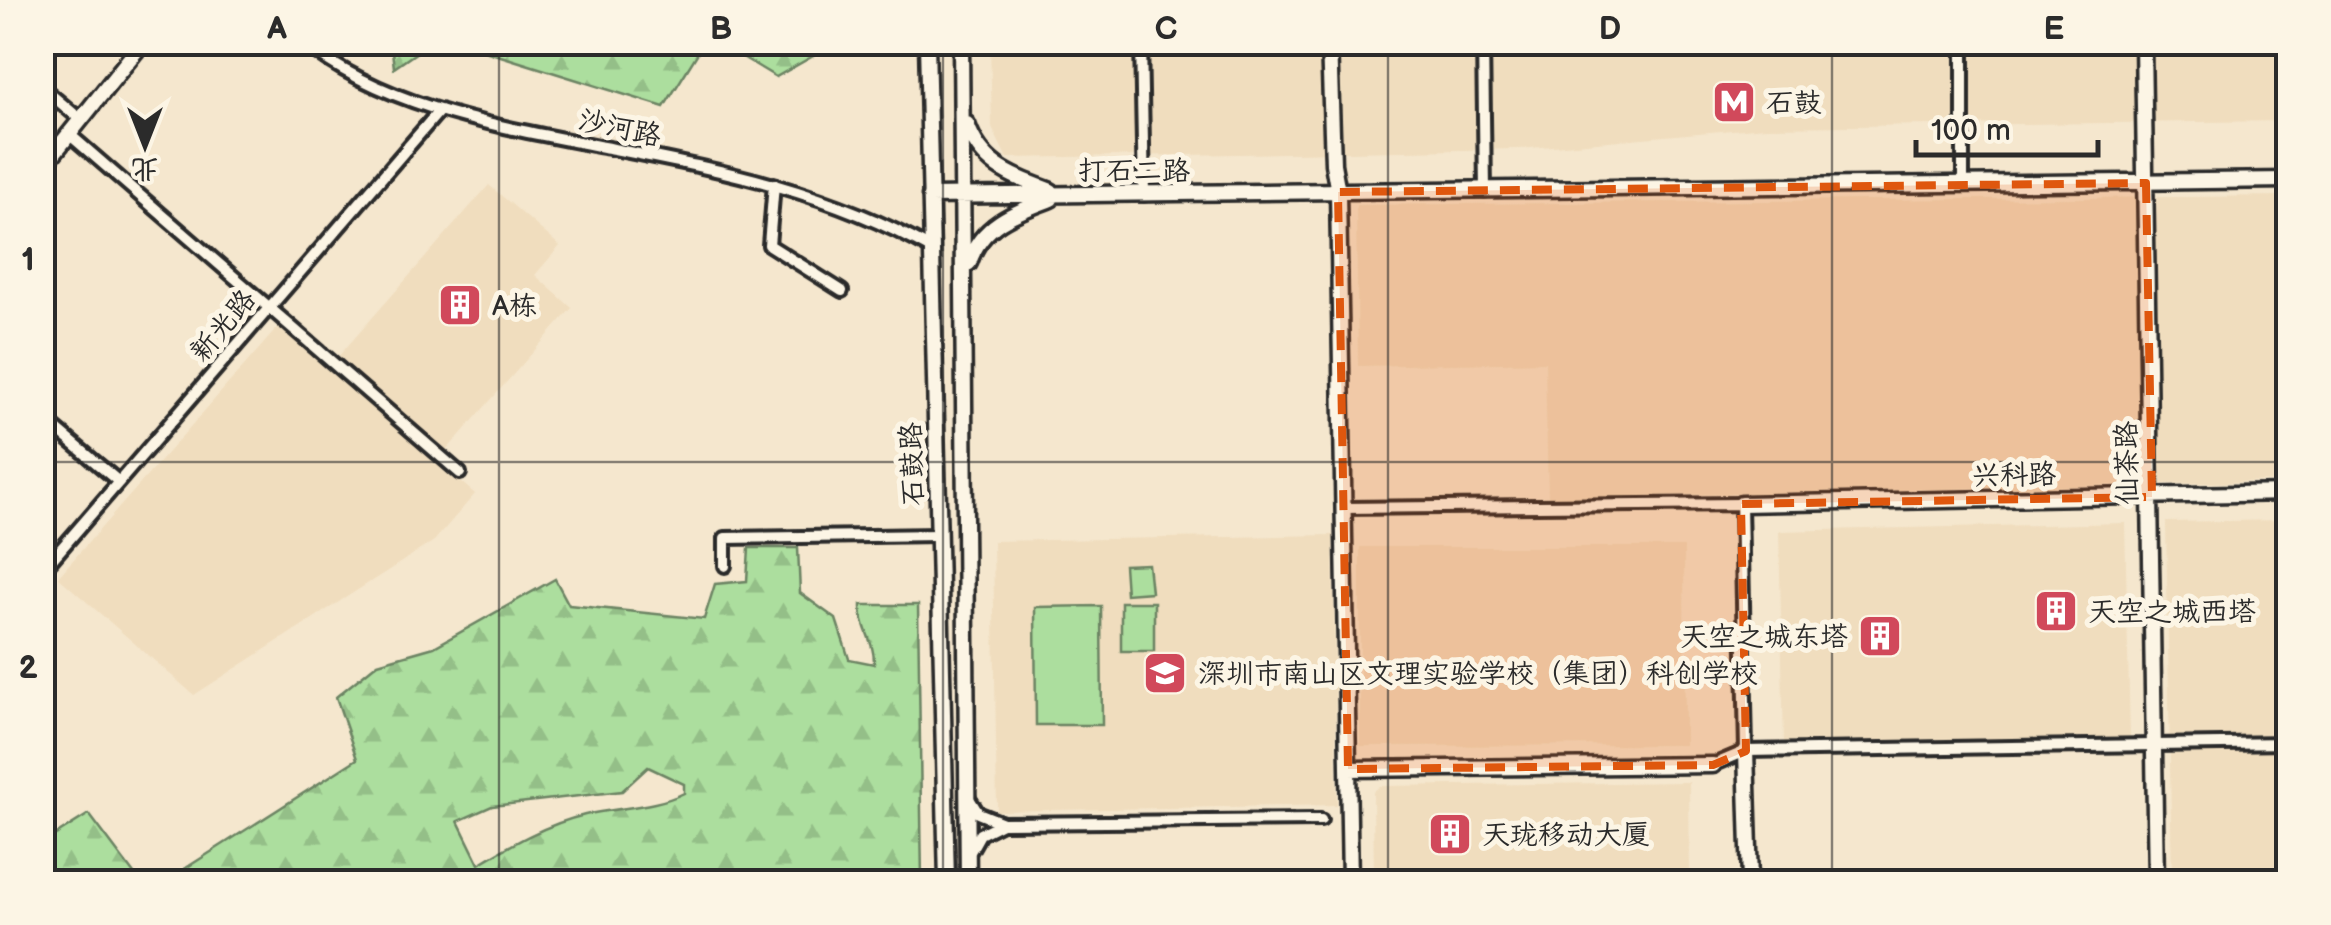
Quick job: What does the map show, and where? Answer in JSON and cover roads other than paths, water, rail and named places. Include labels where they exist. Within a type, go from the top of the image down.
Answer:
[{"type":"main road","points":[[42,168],[144,42]]},
{"type":"main road","name":"石鼓路","points":[[927,42],[947,882]]},
{"type":"main road","name":"石鼓路","points":[[961,42],[968,882]]},
{"type":"main road","points":[[1330,42],[1333,164],[1338,192],[1350,882]]},
{"type":"main road","name":"仙茶路","points":[[2143,42],[2156,882]]},
{"type":"main road","points":[[963,109],[976,145],[993,166],[1060,195]]},
{"type":"main road","points":[[2146,183],[2288,180]]},
{"type":"main road","name":"打石二路","points":[[930,196],[2146,183]]},
{"type":"main road","points":[[966,283],[972,255],[987,232],[1012,214],[1060,195]]},
{"type":"main road","name":"兴科路","points":[[1741,504],[2288,493]]},
{"type":"main road","points":[[1746,752],[1750,882]]},
{"type":"main road","points":[[1348,769],[1713,765]]},
{"type":"street","name":"沙河路","points":[[303,42],[328,62],[440,110],[774,184],[874,216],[931,249]]},
{"type":"street","points":[[1142,42],[1144,195]]},
{"type":"street","points":[[1482,42],[1484,191]]},
{"type":"street","points":[[1963,185],[1964,42]]},
{"type":"street","points":[[42,88],[81,120]]},
{"type":"street","name":"新光路","points":[[42,571],[440,110]]},
{"type":"street","points":[[70,134],[460,473]]},
{"type":"street","points":[[774,184],[769,245],[842,291]]},
{"type":"street","points":[[42,417],[118,482]]},
{"type":"street","points":[[1344,508],[1741,504],[1746,752]]},
{"type":"street","points":[[725,566],[724,538],[939,535]]},
{"type":"street","points":[[1713,765],[1746,752],[2288,743]]},
{"type":"street","points":[[966,792],[978,813],[1002,823],[1321,820]]},
{"type":"street","points":[[967,859],[980,834],[1002,823]]},
{"type":"place","name":"石鼓","points":[[1734,102]]},
{"type":"place","name":"A栋","points":[[460,305]]},
{"type":"place","name":"天空之城西塔","points":[[2056,611]]},
{"type":"place","name":"天空之城东塔","points":[[1880,636]]},
{"type":"place","name":"深圳市南山区文理实验学校（集团）科创学校","points":[[1165,673]]},
{"type":"place","name":"天珑移动大厦","points":[[1450,834]]}]
